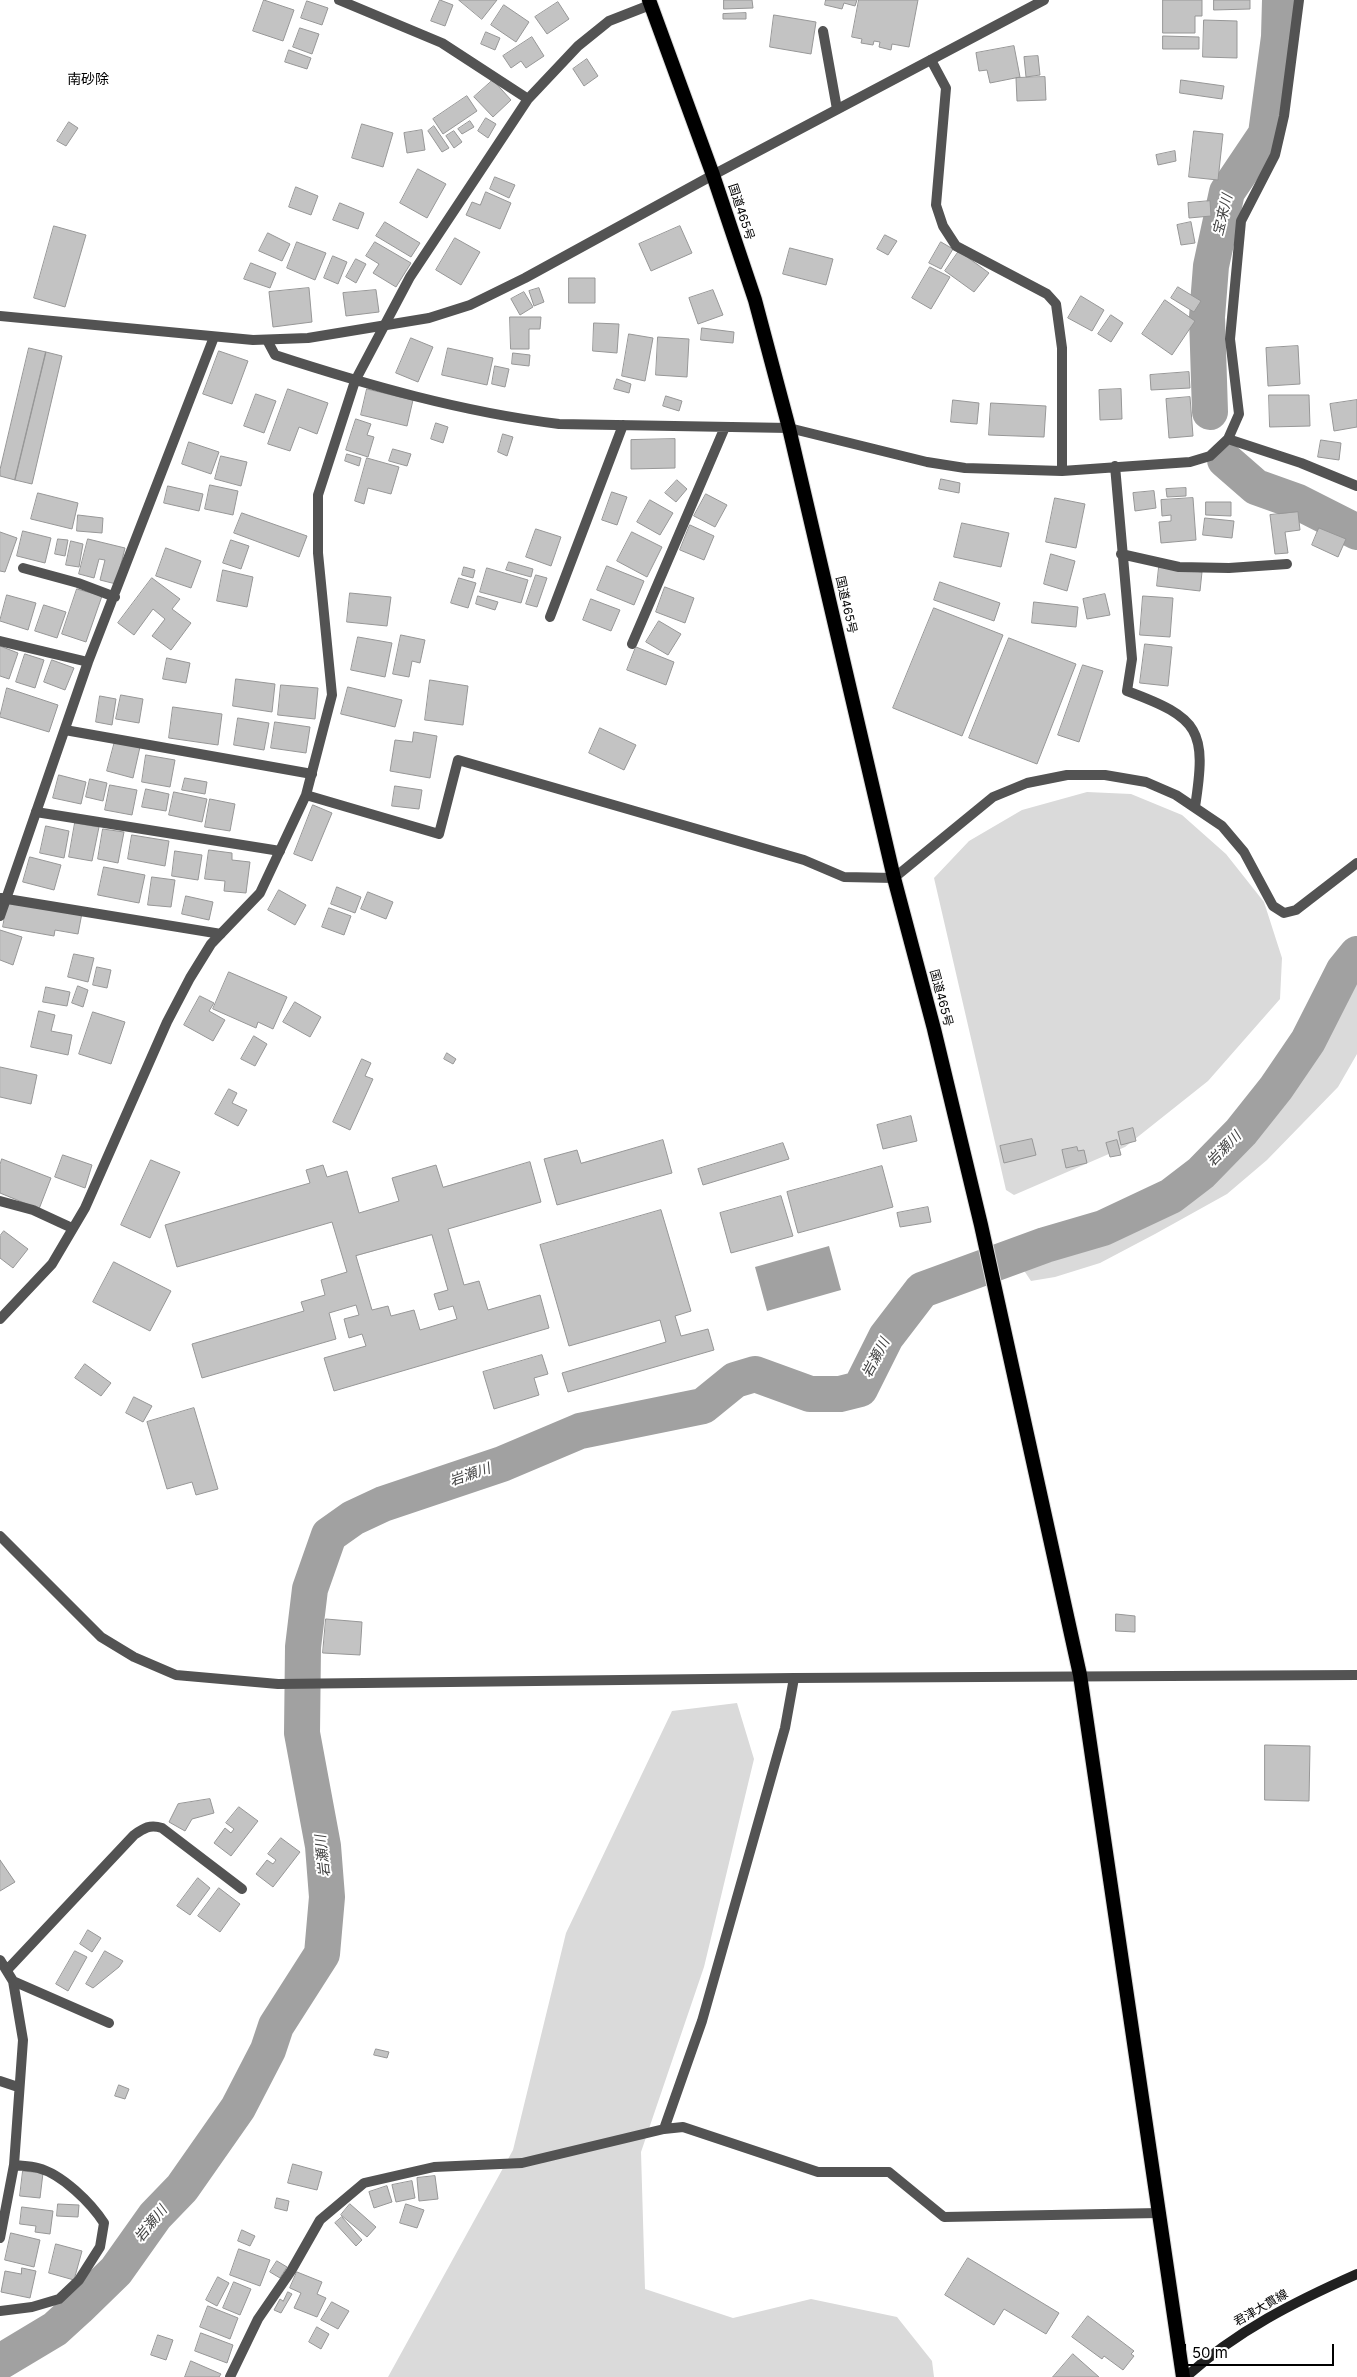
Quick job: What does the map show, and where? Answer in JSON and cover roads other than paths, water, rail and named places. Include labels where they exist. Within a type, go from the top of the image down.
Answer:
[{"type":"highway","name":"国道465号","points":[[650,2],[713,175],[755,300],[789,428],[894,878],[934,1029],[981,1225],[1080,1675],[1185,2377]]},
{"type":"main road","name":"君津大貫線","points":[[1185,2377],[1214,2352],[1259,2323],[1307,2296],[1357,2274]]},
{"type":"street","points":[[339,0],[442,43],[528,99]]},
{"type":"street","points":[[0,316],[214,337],[267,340],[308,338],[429,318],[470,305],[525,278],[713,175],[1044,0]]},
{"type":"street","points":[[267,340],[275,355],[355,381],[523,419],[559,424],[789,428],[927,462],[965,468],[1062,471],[1190,462],[1210,456],[1228,439],[1239,414],[1230,339],[1241,221],[1275,155],[1284,116],[1299,0]]},
{"type":"street","points":[[0,1319],[52,1264],[85,1208],[167,1022],[190,978],[211,944],[260,893],[306,795],[332,695],[318,553],[318,495],[355,381],[410,277],[528,99],[578,46],[609,21],[650,2]]},
{"type":"street","points":[[823,30],[837,109]]},
{"type":"street","points":[[931,60],[946,88],[936,205],[943,226],[956,246],[1047,294],[1056,304],[1062,348],[1062,471]]},
{"type":"street","points":[[0,916],[3,899],[36,812],[88,662],[115,597],[214,337]]},
{"type":"street","points":[[550,617],[623,425]]},
{"type":"street","points":[[632,644],[725,427]]},
{"type":"street","points":[[1228,439],[1301,463],[1357,486]]},
{"type":"street","points":[[1115,466],[1121,554],[1132,659],[1127,691],[1173,710],[1189,724],[1199,744],[1201,759],[1195,807]]},
{"type":"street","points":[[1121,554],[1179,567],[1229,568],[1287,564]]},
{"type":"street","points":[[23,568],[78,583],[115,597]]},
{"type":"street","points":[[0,641],[88,662]]},
{"type":"street","points":[[65,730],[312,774]]},
{"type":"street","points":[[306,795],[439,834],[458,760],[804,860],[844,877],[894,878],[993,797],[1027,782],[1067,775],[1105,775],[1146,782],[1195,807],[1222,826],[1244,852],[1273,906],[1284,913],[1296,910],[1357,864]]},
{"type":"street","points":[[36,812],[280,852]]},
{"type":"street","points":[[3,899],[221,934]]},
{"type":"street","points":[[0,1201],[33,1210],[72,1228]]},
{"type":"street","points":[[0,1536],[101,1637],[134,1657],[176,1675],[278,1684],[345,1684],[1080,1675],[1357,1675]]},
{"type":"street","points":[[664,2129],[702,2021],[785,1728],[794,1678]]},
{"type":"street","points":[[7,1970],[134,1835],[145,1827],[154,1826],[162,1828],[242,1889]]},
{"type":"street","points":[[0,1960],[13,1981],[23,2040],[18,2087],[14,2165],[0,2238]]},
{"type":"street","points":[[13,1981],[109,2023]]},
{"type":"street","points":[[0,2081],[18,2087]]},
{"type":"street","points":[[230,2377],[258,2319],[291,2271],[320,2220],[364,2183],[434,2167],[522,2163],[664,2129],[683,2127],[818,2172],[890,2172],[944,2217],[1159,2213]]},
{"type":"street","points":[[0,2311],[32,2307],[59,2299],[79,2280],[100,2247],[104,2223],[92,2205],[67,2184],[39,2168],[14,2165]]},
{"type":"waterway","name":"宝来川","points":[[1210,412],[1207,317],[1211,266],[1227,192],[1266,134],[1279,37],[1280,0]]},
{"type":"waterway","name":"宝来川","points":[[1225,460],[1256,487],[1298,502],[1357,532]]},
{"type":"waterway","name":"岩瀬川","points":[[0,2362],[55,2329],[78,2308],[116,2271],[155,2216],[182,2188],[238,2108],[268,2050],[276,2026],[322,1954],[327,1897],[323,1846],[302,1733],[303,1647],[310,1589],[329,1535],[353,1518],[383,1504],[502,1464],[580,1431],[703,1406],[735,1380],[755,1374],[810,1394],[840,1394],[860,1389],[886,1337],[922,1290],[1045,1245],[1103,1228],[1171,1196],[1201,1173],[1241,1132],[1276,1088],[1308,1041],[1344,970],[1357,954]]},
{"type":"district","name":"南砂除","points":[[88,80]]}]
